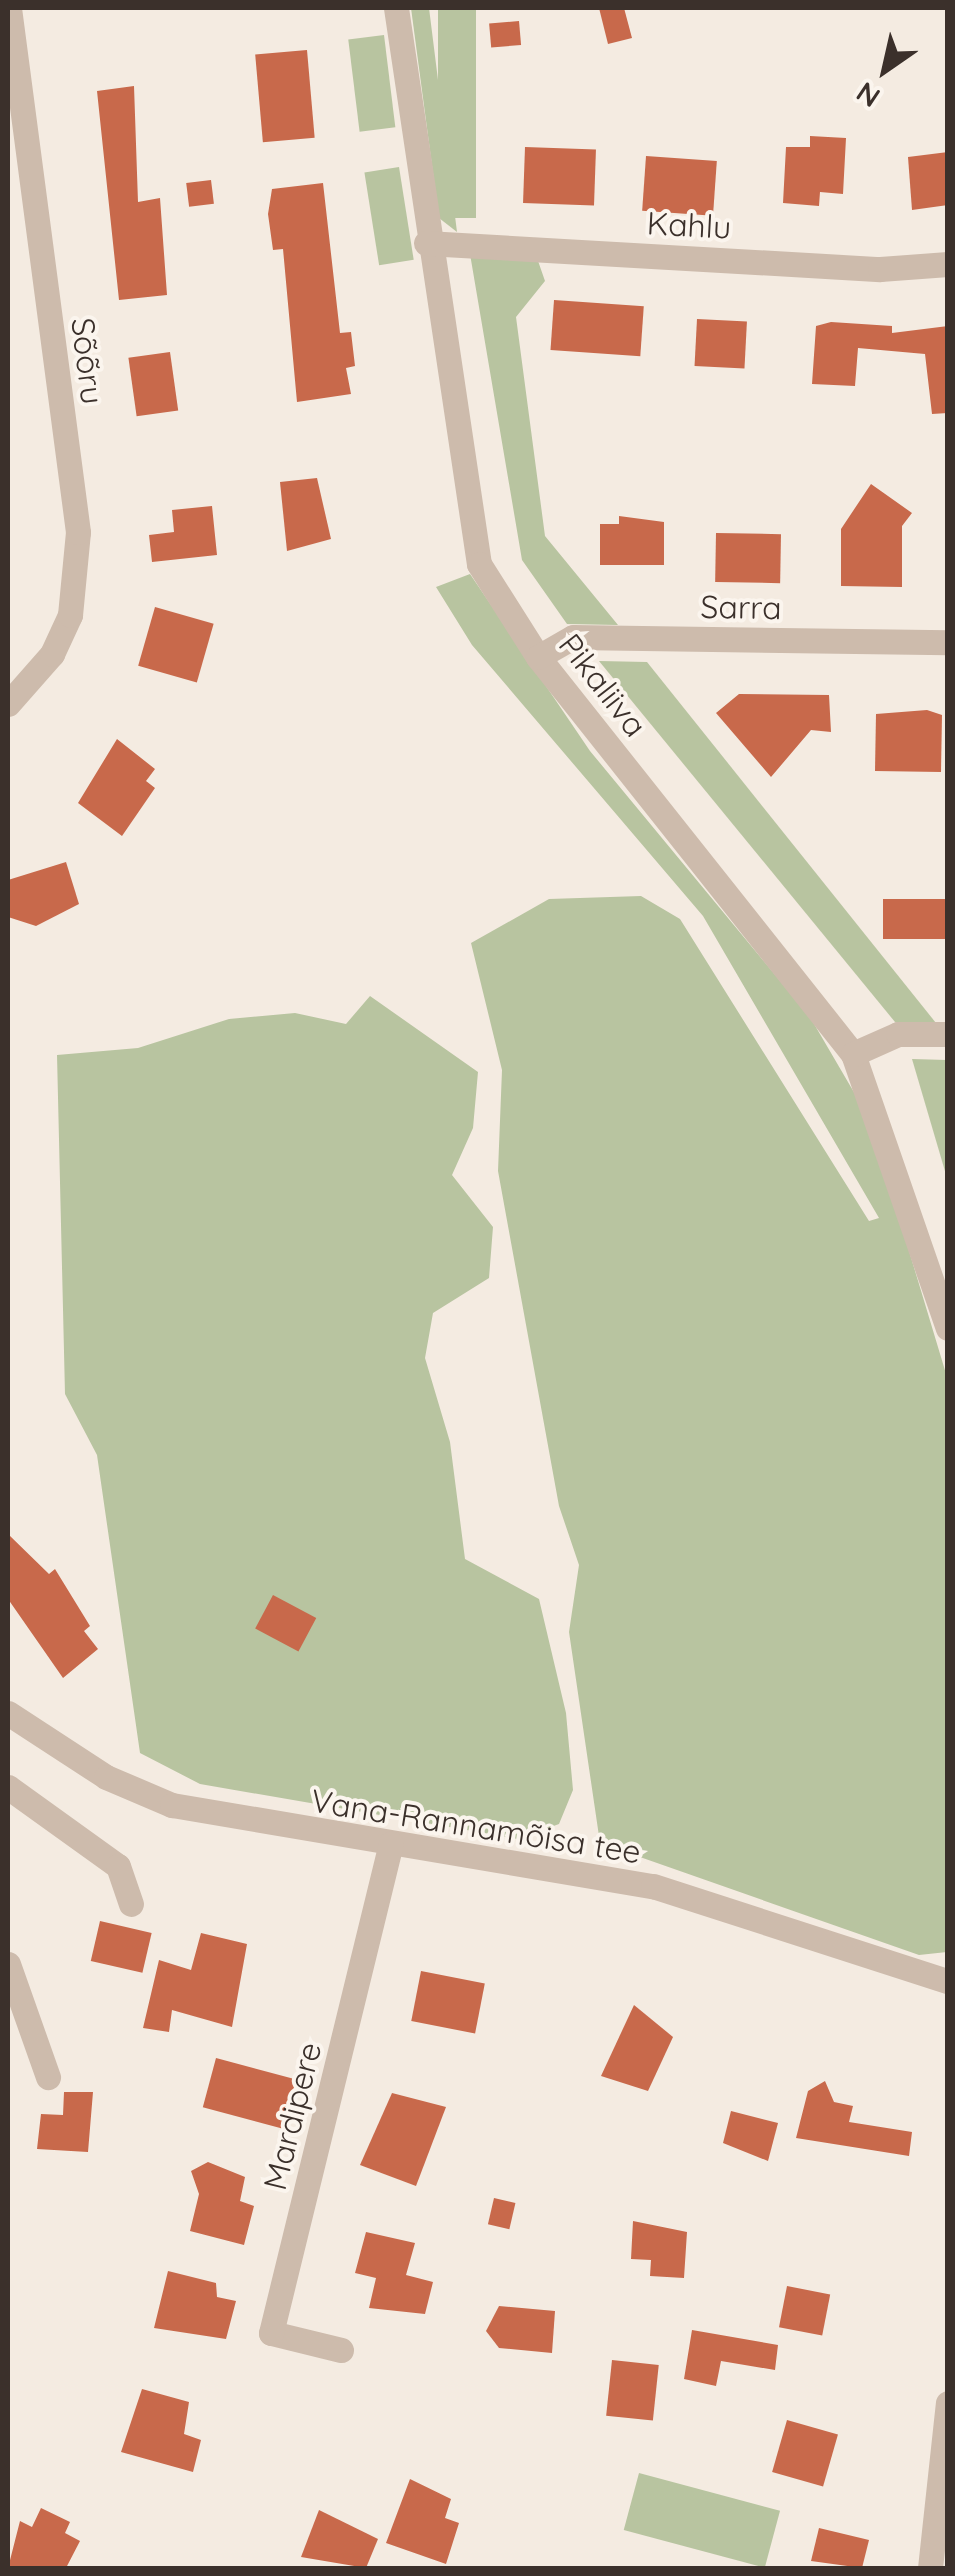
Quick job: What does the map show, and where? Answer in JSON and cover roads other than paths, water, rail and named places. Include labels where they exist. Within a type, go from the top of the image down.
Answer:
[{"type":"street","name":"Sõõru","points":[[8,704],[52,654],[70,615],[78,532],[9,8]]},
{"type":"street","name":"Pikaliiva","points":[[396,8],[468,528],[479,564],[538,657],[853,1054],[948,1328]]},
{"type":"street","name":"Kahlu","points":[[426,243],[880,269],[948,264]]},
{"type":"street","name":"Sarra","points":[[538,657],[573,637],[948,642]]},
{"type":"street","points":[[853,1054],[898,1034],[948,1034]]},
{"type":"street","name":"Vana-Rannamõisa tee","points":[[8,1713],[106,1778],[172,1805],[652,1886],[948,1981]]},
{"type":"street","points":[[8,1787],[118,1866],[131,1904]]},
{"type":"street","name":"Mardipere","points":[[341,2350],[271,2334],[391,1843]]},
{"type":"street","points":[[8,1964],[48,2077]]},
{"type":"street","points":[[930,2568],[948,2403]]}]
